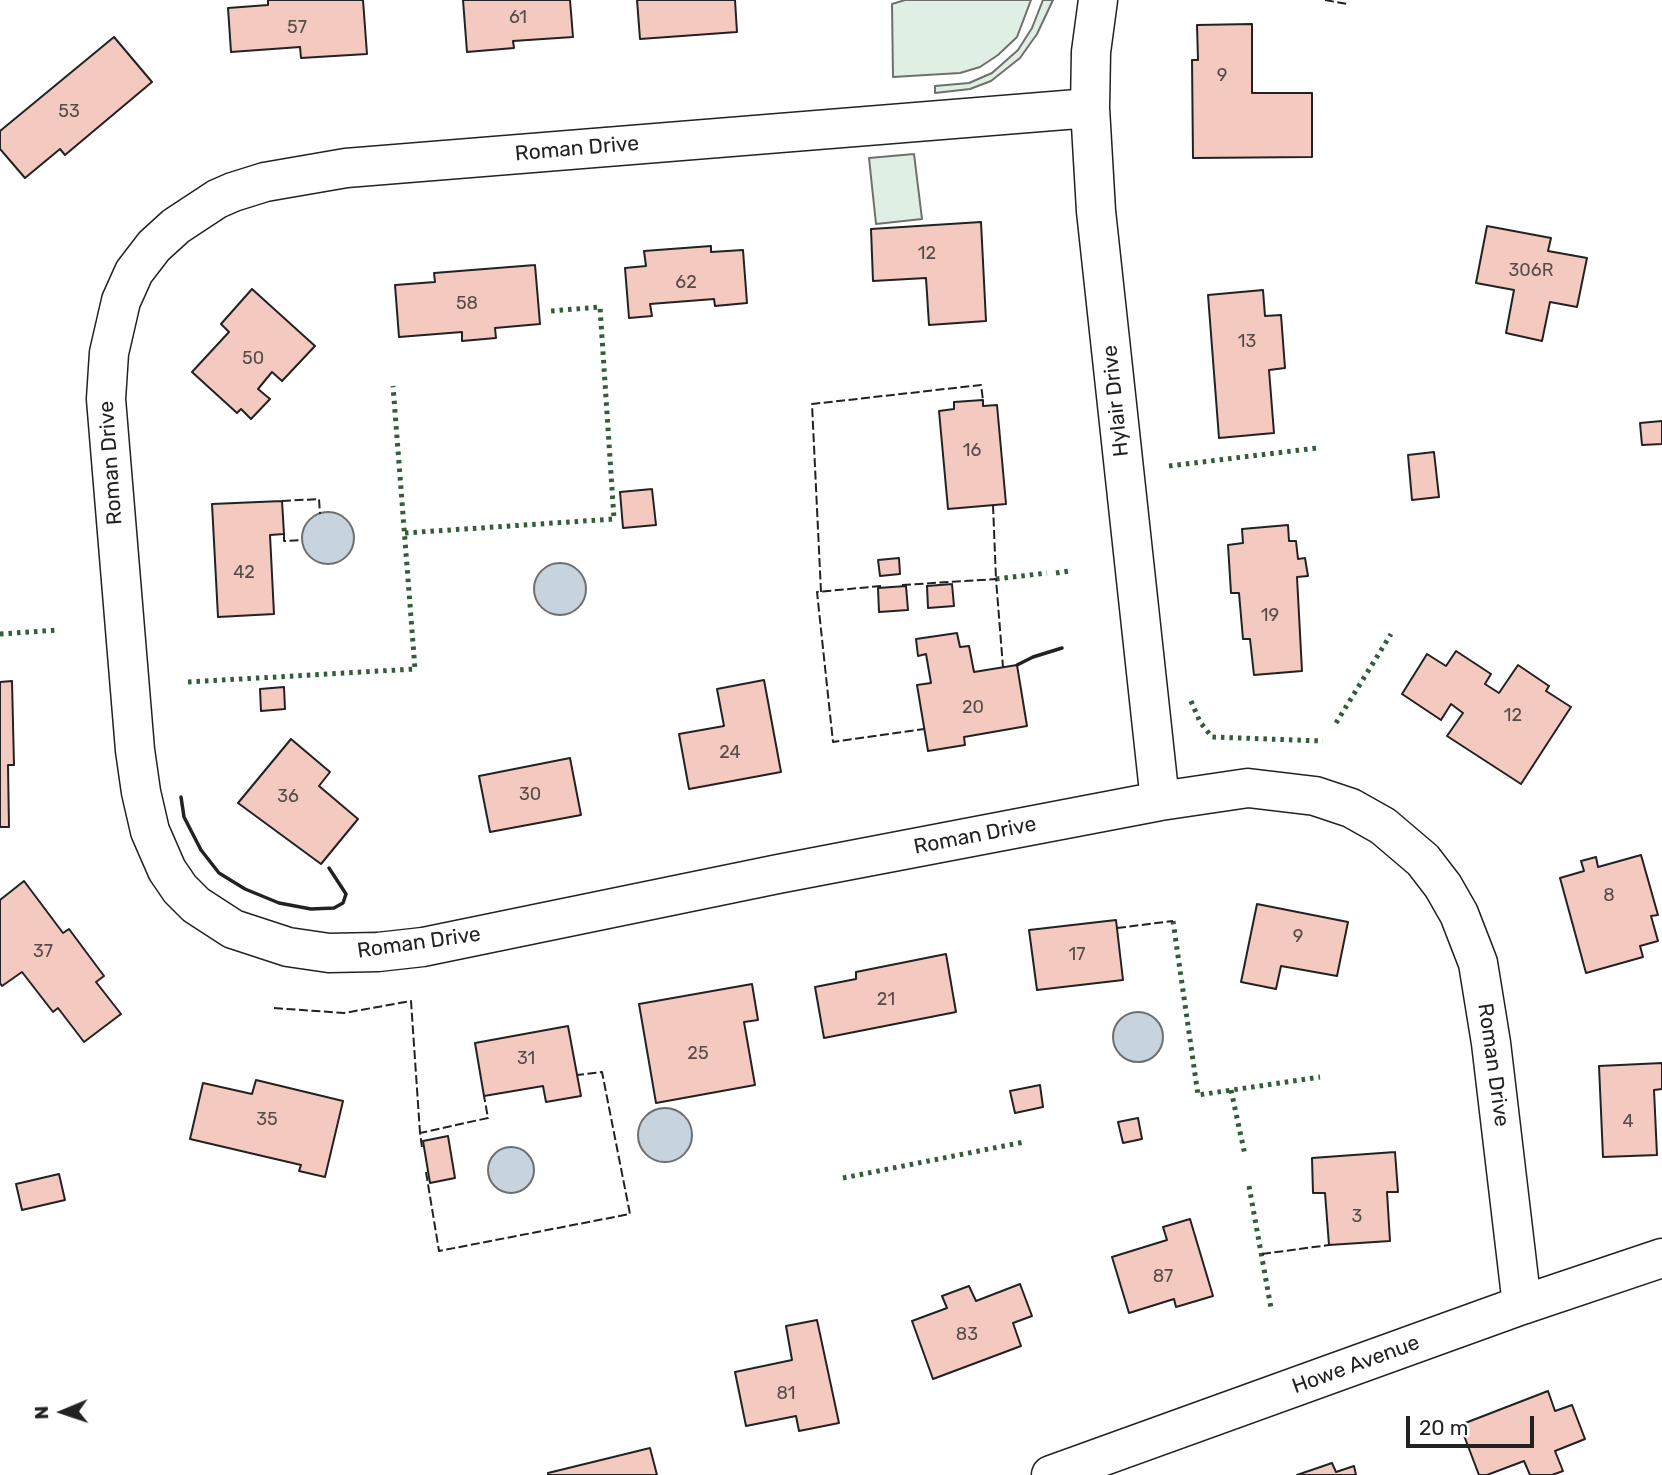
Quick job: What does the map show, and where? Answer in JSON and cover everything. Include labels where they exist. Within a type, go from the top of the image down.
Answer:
[{"type":"street","name":"Hylair Drive","points":[[1098,0],[1091,52],[1090,108],[1096,211],[1160,801]]},
{"type":"street","name":"Roman Drive","points":[[1090,108],[346,168],[265,182],[233,192],[217,199],[176,226],[154,246],[127,287],[116,316],[109,353],[106,399],[135,750],[150,831],[180,889],[213,918],[254,938],[288,947],[329,953],[378,952],[423,947],[778,874],[1160,801],[1248,788],[1315,796],[1351,808],[1383,825],[1423,860],[1443,886],[1478,962],[1491,1043],[1522,1305]]},
{"type":"street","name":"Howe Avenue","points":[[1051,1475],[1522,1305],[1662,1258]]},
{"type":"green space","points":[[905,0],[1031,0],[1017,37],[980,67],[960,73],[893,77],[892,4]]},
{"type":"green space","points":[[1043,0],[1053,0],[1037,34],[1020,58],[991,81],[970,89],[935,93],[935,86],[969,83],[992,73],[1018,50],[1032,28]]},
{"type":"green space","points":[[914,154],[922,219],[876,224],[869,158]]},
{"type":"shaded area","points":[[328,512],[347,519],[354,538],[347,557],[328,564],[309,557],[302,538],[309,519]]},
{"type":"shaded area","points":[[560,563],[570,565],[578,571],[584,579],[584,599],[578,607],[570,613],[560,615],[550,613],[542,607],[536,599],[534,589],[536,579],[542,571],[550,565]]},
{"type":"shaded area","points":[[1138,1012],[1156,1019],[1163,1037],[1156,1055],[1138,1062],[1120,1055],[1113,1037],[1120,1019]]},
{"type":"shaded area","points":[[665,1108],[684,1116],[692,1135],[684,1154],[665,1162],[646,1154],[638,1135],[646,1116]]},
{"type":"shaded area","points":[[511,1147],[528,1153],[534,1170],[528,1187],[511,1193],[494,1187],[488,1170],[494,1153]]},
{"type":"building","points":[[268,0],[363,0],[367,54],[301,58],[300,47],[231,52],[228,8],[268,5]]},
{"type":"building","points":[[463,0],[570,0],[573,37],[513,41],[514,48],[467,52]]},
{"type":"building","points":[[637,0],[735,0],[737,32],[640,39]]},
{"type":"building","points":[[1252,24],[1252,93],[1312,93],[1312,157],[1193,158],[1192,60],[1198,60],[1197,25]]},
{"type":"building","points":[[114,37],[152,82],[65,155],[60,149],[25,178],[0,149],[0,131]]},
{"type":"building","points":[[981,222],[986,321],[929,325],[926,278],[873,281],[871,229]]},
{"type":"building","points":[[1487,226],[1551,238],[1548,251],[1587,258],[1577,307],[1550,302],[1542,341],[1506,333],[1514,290],[1476,283]]},
{"type":"building","points":[[711,246],[711,252],[743,250],[747,303],[715,306],[714,299],[650,304],[652,316],[629,318],[625,268],[646,266],[644,251]]},
{"type":"building","points":[[535,265],[540,324],[495,328],[496,338],[462,341],[462,332],[399,337],[395,285],[435,282],[434,273]]},
{"type":"building","points":[[252,289],[315,346],[282,381],[272,372],[258,389],[270,399],[251,419],[241,409],[237,413],[192,372],[229,332],[221,324]]},
{"type":"building","points":[[1263,290],[1265,316],[1281,315],[1285,368],[1269,370],[1274,433],[1219,438],[1208,295]]},
{"type":"building","points":[[983,400],[983,406],[997,405],[1006,504],[948,509],[939,411],[954,409],[954,402]]},
{"type":"building","points":[[1662,421],[1662,444],[1642,445],[1640,423]]},
{"type":"building","points":[[1434,452],[1439,497],[1412,500],[1408,455]]},
{"type":"building","points":[[652,489],[656,525],[623,528],[620,492]]},
{"type":"building","points":[[282,501],[284,534],[270,535],[274,614],[218,617],[212,504]]},
{"type":"building","points":[[1288,525],[1289,541],[1296,541],[1298,559],[1305,558],[1308,576],[1297,577],[1302,671],[1254,675],[1250,639],[1243,639],[1239,593],[1231,593],[1228,545],[1243,543],[1242,529]]},
{"type":"building","points":[[899,558],[900,574],[880,576],[878,560]]},
{"type":"building","points":[[952,584],[954,606],[928,608],[927,586]]},
{"type":"building","points":[[906,586],[908,610],[879,612],[878,588]]},
{"type":"building","points":[[957,633],[960,647],[969,646],[974,672],[1017,665],[1027,726],[964,737],[965,745],[928,751],[917,685],[931,683],[926,654],[918,656],[916,639]]},
{"type":"building","points":[[1456,651],[1491,674],[1485,684],[1499,693],[1518,665],[1549,686],[1546,691],[1571,707],[1521,784],[1447,736],[1463,713],[1451,704],[1441,720],[1402,694],[1427,654],[1446,666]]},
{"type":"building","points":[[764,680],[781,772],[689,789],[679,734],[724,726],[717,689]]},
{"type":"building","points":[[12,681],[14,765],[8,765],[9,827],[0,827],[0,682]]},
{"type":"building","points":[[284,687],[285,709],[261,711],[260,689]]},
{"type":"building","points":[[291,739],[330,772],[319,786],[358,819],[321,864],[238,803]]},
{"type":"building","points":[[570,758],[581,815],[490,832],[479,776]]},
{"type":"building","points":[[1641,855],[1658,915],[1651,916],[1658,941],[1640,946],[1643,957],[1586,973],[1560,878],[1584,871],[1581,861],[1596,857],[1598,867]]},
{"type":"building","points":[[24,881],[63,933],[69,929],[104,976],[96,982],[121,1014],[84,1042],[58,1008],[53,1012],[22,972],[2,986],[0,983],[0,900]]},
{"type":"building","points":[[1257,904],[1348,922],[1337,976],[1281,966],[1276,989],[1241,982]]},
{"type":"building","points":[[1116,920],[1123,980],[1037,990],[1029,930]]},
{"type":"building","points":[[946,954],[956,1012],[824,1038],[815,987],[856,979],[856,972]]},
{"type":"building","points":[[752,984],[758,1020],[744,1022],[755,1085],[656,1103],[639,1004]]},
{"type":"building","points":[[568,1026],[581,1096],[546,1102],[543,1086],[484,1096],[475,1043]]},
{"type":"building","points":[[1662,1063],[1662,1089],[1654,1090],[1657,1155],[1603,1157],[1599,1066]]},
{"type":"building","points":[[256,1080],[343,1101],[325,1177],[299,1171],[301,1165],[190,1139],[203,1083],[252,1094]]},
{"type":"building","points":[[1040,1085],[1043,1107],[1015,1113],[1010,1091]]},
{"type":"building","points":[[1138,1118],[1142,1139],[1123,1143],[1118,1122]]},
{"type":"building","points":[[448,1136],[455,1178],[430,1183],[423,1141]]},
{"type":"building","points":[[1395,1152],[1398,1192],[1387,1192],[1390,1241],[1329,1245],[1325,1193],[1313,1193],[1312,1158]]},
{"type":"building","points":[[59,1174],[65,1200],[22,1210],[16,1184]]},
{"type":"building","points":[[1190,1219],[1213,1296],[1176,1307],[1174,1299],[1129,1313],[1112,1257],[1167,1240],[1163,1227]]},
{"type":"building","points":[[1020,1284],[1032,1316],[1013,1323],[1021,1346],[933,1379],[912,1321],[947,1308],[942,1296],[969,1286],[976,1301]]},
{"type":"building","points":[[817,1320],[839,1423],[799,1431],[796,1416],[746,1426],[735,1372],[792,1360],[786,1326]]},
{"type":"building","points":[[1548,1391],[1555,1411],[1572,1405],[1585,1439],[1555,1451],[1563,1471],[1552,1475],[1530,1475],[1524,1461],[1487,1475],[1479,1475],[1460,1425]]},
{"type":"building","points":[[650,1448],[657,1475],[548,1475],[548,1473]]},
{"type":"building","points":[[1332,1463],[1336,1472],[1354,1466],[1356,1475],[1297,1475]]},
{"type":"hedge","points":[[405,533],[614,519],[600,307],[551,311]]},
{"type":"hedge","points":[[188,682],[415,669],[393,386]]},
{"type":"hedge","points":[[1169,466],[1317,448]]},
{"type":"hedge","points":[[1056,573],[1069,571]]},
{"type":"hedge","points":[[996,579],[1047,573]]},
{"type":"hedge","points":[[0,634],[58,630]]},
{"type":"hedge","points":[[1336,723],[1391,634]]},
{"type":"hedge","points":[[1191,701],[1200,722],[1212,737],[1323,741]]},
{"type":"hedge","points":[[1173,921],[1198,1095],[1320,1077]]},
{"type":"hedge","points":[[1231,1090],[1245,1155]]},
{"type":"hedge","points":[[843,1178],[1024,1142]]},
{"type":"hedge","points":[[1249,1186],[1271,1308]]},
{"type":"fence","points":[[1325,0],[1347,4]]},
{"type":"fence","points":[[821,592],[812,404],[981,385],[983,400]]},
{"type":"fence","points":[[282,501],[319,499],[320,514]]},
{"type":"fence","points":[[993,505],[996,579]]},
{"type":"fence","points":[[284,534],[284,541],[302,540]]},
{"type":"fence","points":[[902,585],[996,579],[1003,667]]},
{"type":"fence","points":[[881,586],[817,592],[833,742],[924,729]]},
{"type":"fence","points":[[1117,928],[1173,921]]},
{"type":"fence","points":[[274,1008],[344,1013],[411,1001],[420,1133]]},
{"type":"fence","points":[[426,1172],[439,1251],[630,1214],[602,1072],[577,1075]]},
{"type":"fence","points":[[422,1147],[420,1133],[488,1118],[484,1096]]},
{"type":"fence","points":[[1262,1254],[1329,1245]]},
{"type":"wall","points":[[1017,665],[1062,648]]},
{"type":"wall","points":[[181,797],[184,817],[201,850],[219,873],[245,889],[279,903],[311,909],[334,908],[343,903],[346,894],[329,868]]}]
